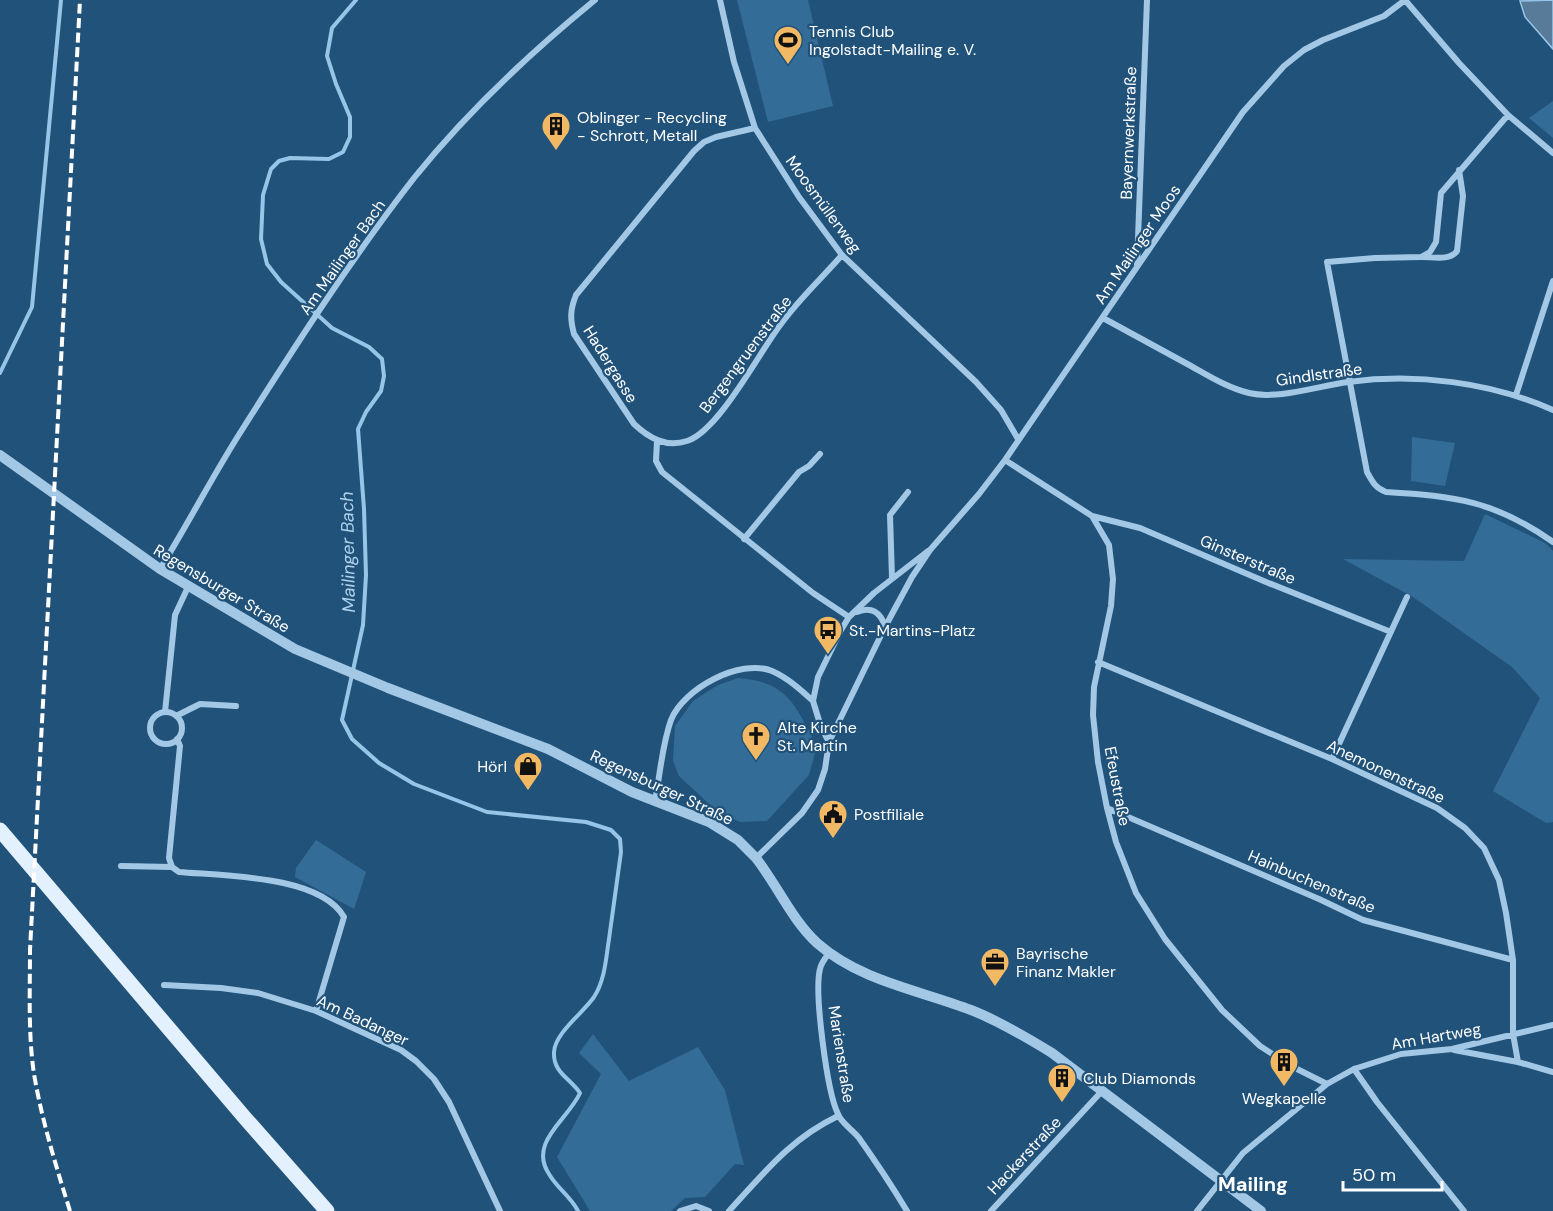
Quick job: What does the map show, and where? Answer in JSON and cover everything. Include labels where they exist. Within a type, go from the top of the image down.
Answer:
[{"type":"main road","points":[[0,831],[327,1211]]},
{"type":"street","name":"Am Mailinger Bach","points":[[160,569],[239,434],[333,289],[416,176],[467,118],[539,46],[595,0]]},
{"type":"street","name":"Moosmüllerweg","points":[[720,0],[734,62],[755,128],[799,197],[842,255],[976,382],[1001,410],[1018,439]]},
{"type":"street","name":"Bayernwerkstraße","points":[[1137,266],[1147,0]]},
{"type":"street","name":"Am Mailinger Moos","points":[[756,858],[802,813],[818,790],[825,769],[829,742],[885,627],[930,550],[1005,460],[1243,112],[1284,66],[1304,50],[1323,40],[1375,20],[1405,0]]},
{"type":"street","points":[[1405,0],[1459,63],[1508,115],[1553,153]]},
{"type":"street","points":[[1421,257],[1430,252],[1436,242],[1442,193],[1508,115]]},
{"type":"street","name":"Hadergasse","points":[[657,441],[634,424],[604,381],[574,334],[570,321],[571,309],[576,295],[585,282],[694,151],[704,142],[716,137],[755,128]]},
{"type":"street","points":[[1460,170],[1463,196],[1457,251],[1453,256],[1327,262],[1367,472],[1378,489],[1386,492],[1439,495],[1482,504],[1509,515],[1553,542]]},
{"type":"street","name":"Bergengruenstraße","points":[[657,441],[673,443],[689,441],[704,431],[724,408],[781,323],[842,255]]},
{"type":"street","points":[[1516,395],[1553,281]]},
{"type":"street","name":"Gindlstraße","points":[[1103,318],[1223,383],[1250,394],[1274,394],[1349,382],[1408,378],[1467,384],[1516,395],[1553,410]]},
{"type":"street","points":[[657,441],[656,462],[662,472],[744,539],[813,593],[849,617],[866,608],[878,613],[885,627]]},
{"type":"street","points":[[744,539],[799,472],[809,466],[820,454]]},
{"type":"street","name":"Regensburger Straße","points":[[0,455],[160,569],[287,645],[388,688],[518,736],[655,801],[709,822],[748,848],[804,928],[829,952],[862,973],[973,1011],[1024,1035],[1052,1053],[1261,1211]]},
{"type":"street","name":"Efeustraße","points":[[1005,460],[1092,516],[1109,546],[1113,579],[1111,606],[1098,662],[1093,715],[1098,762],[1107,808],[1116,842],[1136,893],[1165,939],[1222,1010],[1260,1046],[1291,1066],[1327,1084]]},
{"type":"street","points":[[892,578],[890,515],[908,492]]},
{"type":"street","name":"Ginsterstraße","points":[[1092,516],[1140,528],[1391,632]]},
{"type":"street","name":"Am Mailinger Moos","points":[[813,701],[818,677],[849,617],[892,578],[930,550]]},
{"type":"street","points":[[165,712],[175,615],[188,586]]},
{"type":"street","points":[[1332,759],[1407,597]]},
{"type":"street","name":"Anemonenstraße","points":[[1098,662],[1332,759],[1437,808],[1465,828],[1484,848],[1499,880],[1513,960],[1513,1034],[1518,1062]]},
{"type":"street","points":[[655,801],[672,718],[697,689],[728,674],[747,669],[770,670],[793,683],[813,701],[821,727],[829,742]]},
{"type":"street","points":[[176,716],[200,704],[236,706]]},
{"type":"street","points":[[165,712],[176,716],[182,726],[177,739],[163,743],[156,740],[150,733],[154,717],[165,712]]},
{"type":"street","points":[[172,867],[169,858],[180,746],[177,739]]},
{"type":"street","name":"Hainbuchenstraße","points":[[1107,808],[1363,920],[1513,960]]},
{"type":"street","points":[[121,866],[172,867],[179,872],[293,884],[339,908],[344,917],[342,928],[316,1011]]},
{"type":"street","name":"Marienstraße","points":[[829,952],[820,968],[819,997],[828,1072],[838,1116],[855,1133],[882,1170],[907,1211]]},
{"type":"street","name":"Am Badanger","points":[[164,985],[221,988],[258,993],[316,1011],[401,1050],[434,1079],[449,1102],[500,1211]]},
{"type":"street","name":"Am Hartweg","points":[[1197,1211],[1244,1153],[1327,1084],[1354,1069],[1401,1054],[1452,1049],[1553,1024]]},
{"type":"street","points":[[1452,1049],[1518,1062],[1553,1072]]},
{"type":"street","points":[[1354,1069],[1377,1102],[1464,1211]]},
{"type":"street","name":"Hackerstraße","points":[[991,1211],[1102,1091]]},
{"type":"street","points":[[729,1211],[791,1145],[817,1126],[838,1116]]},
{"type":"street","points":[[680,1211],[696,1206],[710,1211]]},
{"type":"shaded area","name":"Tennis Club Ingolstadt-Mailing e. V.","points":[[737,0],[808,0],[833,106],[768,122]]},
{"type":"shaded area","points":[[1553,0],[1553,49],[1525,17],[1520,1]]},
{"type":"shaded area","points":[[1553,101],[1553,138],[1529,118]]},
{"type":"shaded area","points":[[1412,437],[1455,443],[1445,486],[1411,481]]},
{"type":"shaded area","points":[[1485,514],[1545,543],[1553,551],[1553,822],[1546,823],[1493,791],[1540,698],[1512,667],[1413,597],[1343,559],[1464,561]]},
{"type":"shaded area","points":[[738,678],[768,684],[788,698],[803,719],[817,746],[809,775],[767,821],[741,822],[721,815],[679,776],[673,761],[675,726],[693,701],[718,685]]},
{"type":"shaded area","points":[[316,840],[366,872],[354,909],[295,877],[296,868]]},
{"type":"shaded area","points":[[593,1034],[629,1081],[698,1047],[725,1090],[744,1165],[735,1164],[705,1197],[685,1198],[671,1211],[590,1211],[557,1157],[601,1074],[579,1053]]},
{"type":"waterway","points":[[0,373],[32,307],[61,0]]},
{"type":"waterway","name":"Mailinger Bach","points":[[356,0],[332,28],[327,56],[350,117],[350,137],[343,152],[329,159],[290,158],[279,161],[271,169],[263,195],[261,239],[267,264],[281,282],[332,328],[369,347],[382,359],[384,376],[381,391],[366,412],[358,429],[366,575],[363,625],[342,720],[352,739],[379,763],[414,784],[487,812],[586,822],[611,830],[620,839],[621,852],[601,983],[594,997],[559,1038],[554,1052],[554,1059],[559,1070],[580,1093],[546,1141],[543,1152],[544,1162],[552,1179],[578,1211]]},
{"type":"railway","points":[[70,1211],[45,1126],[34,1074],[30,1028],[30,950],[80,0]]},
{"type":"place","name":"Tennis Club Ingolstadt-Mailing e. V.","points":[[788,66]]},
{"type":"place","name":"Oblinger - Recycling - Schrott, Metall","points":[[556,152]]},
{"type":"place","name":"St.-Martins-Platz","points":[[828,656]]},
{"type":"place","name":"Alte Kirche St. Martin","points":[[756,762]]},
{"type":"place","name":"Hörl","points":[[528,792]]},
{"type":"place","name":"Postfiliale","points":[[833,840]]},
{"type":"place","name":"Bayrische Finanz Makler","points":[[995,988]]},
{"type":"place","name":"Wegkapelle","points":[[1284,1088]]},
{"type":"place","name":"Club Diamonds","points":[[1062,1104]]},
{"type":"district","name":"Mailing","points":[[1253,1184]]}]
